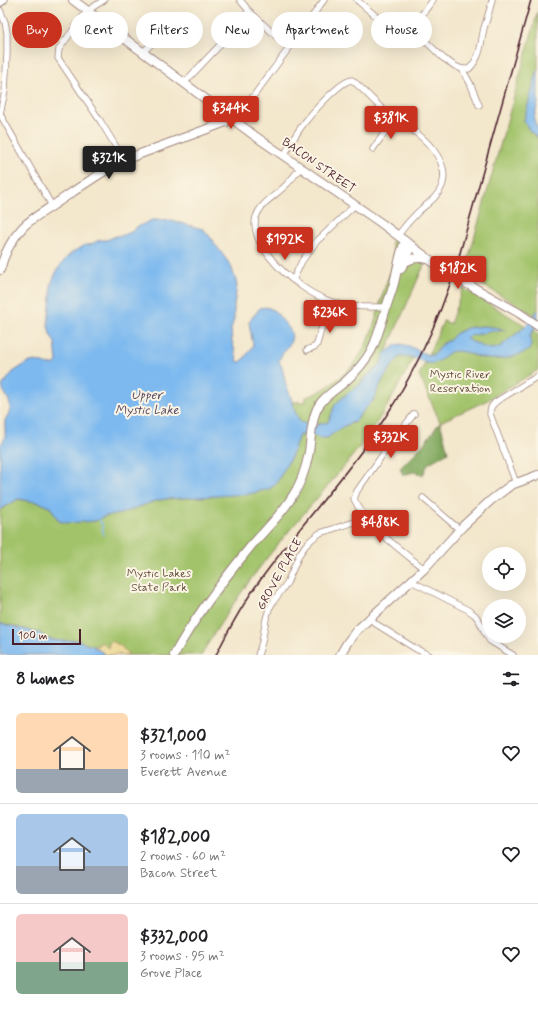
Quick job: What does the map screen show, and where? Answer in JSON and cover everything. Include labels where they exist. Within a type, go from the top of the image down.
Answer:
[{"type":"street","name":"BACON STREET","points":[[73,0],[233,119],[404,240],[429,260],[538,326]]},
{"type":"street","points":[[104,0],[87,11],[59,49],[58,58],[124,160]]},
{"type":"street","points":[[240,0],[249,11],[272,32]]},
{"type":"street","points":[[315,12],[324,0]]},
{"type":"street","points":[[357,0],[371,12]]},
{"type":"street","points":[[425,12],[433,0]]},
{"type":"street","points":[[432,47],[443,58],[455,66],[462,69],[469,69],[474,64],[480,53],[492,0]]},
{"type":"street","points":[[0,10],[5,22],[7,33],[5,91],[0,114],[52,206]]},
{"type":"street","points":[[184,83],[249,11]]},
{"type":"street","points":[[143,52],[147,48]]},
{"type":"street","points":[[0,270],[6,251],[24,226],[33,218],[113,165],[233,119],[289,48]]},
{"type":"street","points":[[462,69],[470,83],[479,105]]},
{"type":"street","points":[[174,655],[212,595],[243,556],[286,507],[300,484],[305,470],[317,410],[321,402],[349,379],[368,355],[379,333],[395,280],[404,240],[411,220],[437,195],[443,185],[443,168],[427,142],[415,132],[394,120],[352,80],[348,80],[334,91],[314,111],[301,127],[284,156]]},
{"type":"street","points":[[372,149],[394,120]]},
{"type":"street","points":[[301,167],[287,184],[264,203],[259,210],[255,222],[257,236],[260,242],[276,264],[293,280],[308,291],[329,301],[345,306],[362,308],[387,307]]},
{"type":"street","points":[[293,280],[302,262],[316,242],[355,205]]},
{"type":"street","points":[[395,280],[408,253],[404,240]]},
{"type":"street","points":[[403,265],[408,260],[415,258],[429,260]]},
{"type":"street","points":[[307,350],[316,346],[317,344],[329,301]]},
{"type":"street","points":[[516,483],[490,414],[490,409],[497,401],[538,376]]},
{"type":"street","points":[[414,414],[355,495],[354,500],[367,518],[392,544],[424,569]]},
{"type":"street","points":[[340,655],[353,634],[369,617],[424,569],[460,530],[490,502],[516,483],[538,475]]},
{"type":"street","points":[[423,498],[460,530]]},
{"type":"street","name":"GROVE PLACE","points":[[258,655],[262,645],[269,609],[286,584],[299,555],[305,546],[312,538],[320,533],[367,518]]},
{"type":"street","points":[[411,581],[475,615],[490,641],[512,655]]},
{"type":"street","points":[[369,617],[376,624],[416,649],[429,655]]},
{"type":"street","points":[[412,655],[416,649]]},
{"type":"green space","points":[[538,11],[538,68],[524,120],[529,130],[538,138],[538,310],[534,315],[464,274]]},
{"type":"green space","points":[[394,238],[425,263],[381,363],[359,385],[339,401],[328,422],[322,424],[305,424],[300,422],[295,413],[292,402],[306,402],[305,398],[320,391],[335,381],[354,363],[366,345],[374,325],[392,267],[394,252],[391,243]]},
{"type":"green space","points":[[463,288],[526,326],[501,346],[493,349],[481,346],[468,340],[467,337],[493,331],[501,331],[499,328],[482,326],[467,328],[457,333],[449,341],[443,343],[434,354],[428,355],[444,320],[450,324]]},
{"type":"green space","name":"Mystic River Reservation","points":[[534,330],[538,333],[538,370],[488,400],[440,422],[419,375],[425,363],[437,361],[452,351],[460,351],[490,359],[507,358],[522,352],[531,345],[530,336]]},
{"type":"green space","name":"Mystic Lakes State Park","points":[[399,357],[414,357],[378,421],[330,484],[282,539],[253,577],[219,625],[202,655],[106,655],[93,646],[80,641],[48,639],[39,633],[0,623],[0,510],[18,499],[36,502],[47,506],[55,514],[58,520],[95,521],[106,516],[125,512],[165,499],[229,495],[269,489],[276,484],[292,455],[299,435],[305,434],[327,438],[342,427],[353,423],[372,402],[383,379]]},
{"type":"green space","points":[[440,422],[448,452],[428,464],[423,475],[414,472],[403,475],[400,468],[422,446]]},
{"type":"sand","points":[[112,641],[121,646],[129,655],[106,655],[93,646],[97,646],[102,642],[108,648],[109,643]]},
{"type":"water","points":[[538,68],[538,103],[534,118],[538,129],[538,138],[529,130],[524,120]]},
{"type":"water","name":"Upper Mystic Lake","points":[[152,220],[173,221],[203,229],[231,266],[237,286],[234,305],[234,319],[231,329],[232,341],[238,362],[242,361],[253,345],[249,323],[260,308],[266,307],[273,310],[288,327],[292,338],[279,362],[282,367],[293,407],[300,422],[303,423],[317,425],[328,422],[335,405],[377,368],[385,353],[396,345],[401,344],[409,346],[428,355],[432,355],[436,353],[442,344],[450,340],[455,334],[467,328],[484,326],[505,330],[467,337],[470,341],[492,349],[501,346],[526,326],[538,310],[538,323],[530,336],[531,345],[529,350],[511,357],[492,359],[479,357],[464,352],[452,351],[437,362],[426,363],[412,357],[399,357],[383,379],[372,402],[361,413],[356,421],[342,427],[327,438],[319,438],[306,434],[299,435],[292,455],[276,484],[269,489],[249,494],[165,499],[155,501],[120,514],[106,516],[95,521],[67,523],[59,521],[51,508],[41,503],[18,499],[0,510],[0,445],[5,436],[5,421],[10,408],[10,403],[2,386],[13,372],[27,363],[35,361],[49,365],[55,364],[57,361],[55,343],[50,334],[48,325],[51,284],[57,270],[67,257],[85,245],[124,235]]},
{"type":"water","points":[[0,623],[39,633],[48,639],[80,641],[93,646],[106,655],[0,655]]},
{"type":"waterway","points":[[99,519],[102,524],[103,535]]},
{"type":"railway","points":[[216,655],[254,588],[369,441],[397,399],[421,354],[432,331],[458,260],[531,0]]}]
